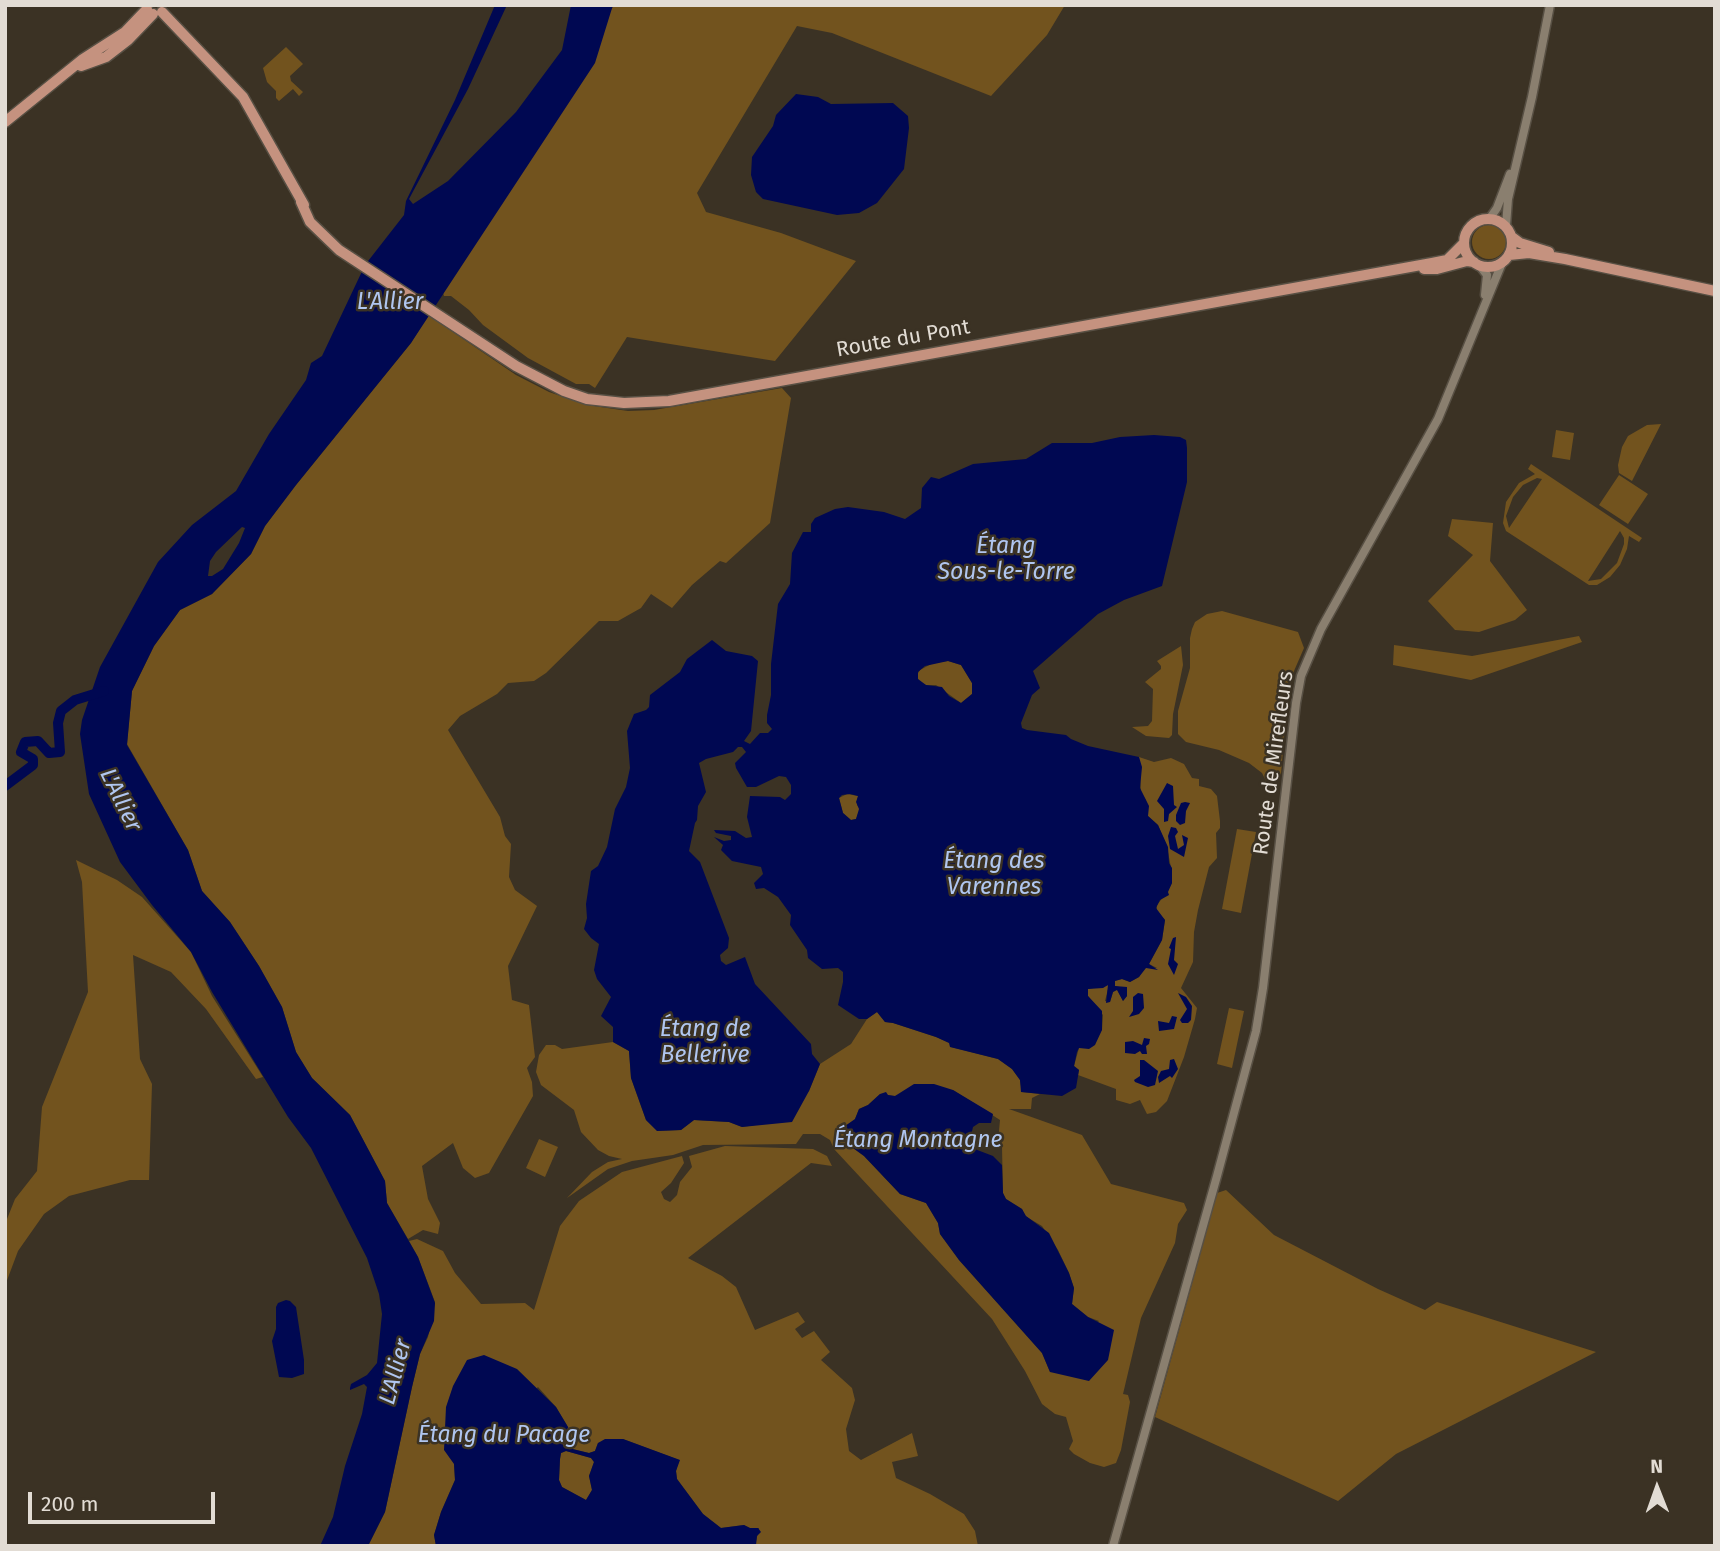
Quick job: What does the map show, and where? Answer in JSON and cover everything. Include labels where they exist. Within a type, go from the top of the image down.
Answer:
[{"type":"main road","points":[[5,122],[71,70],[106,57],[128,40],[155,9]]},
{"type":"main road","name":"Route du Pont","points":[[155,9],[243,97],[299,197],[310,222],[339,250],[541,381],[596,400],[649,404],[1447,260],[1464,243]]},
{"type":"main road","points":[[1565,259],[1520,243],[1512,237],[1506,226],[1490,219],[1475,223],[1469,228],[1464,243],[1465,250],[1477,264],[1488,267],[1529,253],[1715,291]]},
{"type":"main road","points":[[1505,259],[1512,237]]},
{"type":"main road","name":"Route du Pont","points":[[1392,269],[1437,269],[1461,262],[1477,264]]},
{"type":"street","points":[[1506,226],[1508,199],[1550,5]]},
{"type":"street","points":[[1490,219],[1497,208],[1522,142]]},
{"type":"street","name":"Route de Mirefleurs","points":[[1113,1546],[1256,1031],[1301,676],[1321,629],[1438,419],[1505,259]]},
{"type":"street","name":"Route de Mirefleurs","points":[[1477,264],[1488,282],[1483,308]]},
{"type":"shaded area","points":[[614,5],[1065,5],[1047,35],[991,96],[832,33],[797,26],[697,193],[706,212],[781,233],[856,261],[775,361],[627,337],[595,388],[589,384],[576,384],[528,358],[483,325],[451,296],[444,296],[442,289]]},
{"type":"shaded area","points":[[286,47],[303,64],[290,76],[291,81],[303,92],[299,96],[293,89],[279,101],[276,91],[267,82],[263,68]]},
{"type":"shaded area","points":[[1489,225],[1501,230],[1506,242],[1501,254],[1489,259],[1477,254],[1472,242],[1477,230]]},
{"type":"shaded area","points":[[428,315],[516,375],[549,392],[587,405],[628,411],[654,410],[782,388],[791,398],[770,523],[726,563],[720,561],[692,585],[672,608],[651,594],[641,608],[618,621],[599,621],[546,673],[534,681],[508,683],[497,694],[460,716],[448,730],[500,817],[505,836],[511,844],[509,877],[515,890],[537,906],[508,966],[512,1000],[529,1005],[535,1057],[527,1068],[533,1096],[489,1173],[475,1178],[463,1168],[453,1143],[422,1166],[428,1199],[440,1223],[438,1234],[423,1230],[408,1239],[387,1203],[385,1181],[350,1115],[312,1078],[296,1052],[282,1007],[230,922],[202,891],[188,850],[127,744],[132,691],[154,646],[180,610],[212,594],[251,554],[265,526],[411,343]]},
{"type":"shaded area","points":[[1661,424],[1632,481],[1619,473],[1622,447],[1628,436],[1647,425]]},
{"type":"shaded area","points":[[1556,430],[1574,433],[1570,460],[1552,457]]},
{"type":"shaded area","points":[[1531,464],[1642,538],[1639,542],[1629,536],[1620,565],[1610,577],[1597,585],[1589,585],[1506,531],[1503,523],[1506,502],[1519,483],[1535,474],[1528,469]],"holes":[[[1537,478],[1542,479],[1509,528],[1506,516],[1513,497],[1523,485]],[[1620,531],[1624,544],[1617,563],[1601,579],[1588,581]]]},
{"type":"shaded area","points":[[1619,475],[1648,494],[1628,524],[1599,505]]},
{"type":"shaded area","points":[[1452,519],[1493,523],[1490,561],[1527,610],[1515,620],[1479,632],[1455,630],[1428,601],[1473,555],[1448,536]]},
{"type":"shaded area","points":[[1222,611],[1298,632],[1304,648],[1294,671],[1287,701],[1281,774],[1268,785],[1262,773],[1249,763],[1219,750],[1186,742],[1178,734],[1178,711],[1190,668],[1192,629],[1195,622],[1207,614]]},
{"type":"shaded area","points":[[1579,636],[1582,642],[1471,680],[1393,665],[1394,645],[1472,656]]},
{"type":"shaded area","points":[[1181,646],[1183,665],[1173,714],[1172,735],[1169,738],[1146,736],[1132,727],[1148,726],[1152,721],[1153,689],[1145,682],[1161,669],[1157,661]]},
{"type":"shaded area","points":[[948,661],[961,665],[972,683],[972,694],[961,703],[936,685],[919,682],[917,675],[920,670],[933,663]]},
{"type":"shaded area","points":[[1139,757],[1154,762],[1171,758],[1184,764],[1192,778],[1199,779],[1199,786],[1211,789],[1217,796],[1220,821],[1220,828],[1216,833],[1217,858],[1209,867],[1198,910],[1193,962],[1181,988],[1197,1008],[1195,1019],[1167,1101],[1156,1112],[1147,1114],[1140,1100],[1130,1104],[1116,1100],[1116,1089],[1078,1075],[1079,1070],[1074,1066],[1079,1048],[1102,1030],[1103,1015],[1088,996],[1088,989],[1109,985],[1105,1001],[1110,1002],[1117,989],[1123,1001],[1127,996],[1127,989],[1115,986],[1114,981],[1122,979],[1130,982],[1139,977],[1144,968],[1157,968],[1149,964],[1162,940],[1165,920],[1157,911],[1157,905],[1172,883],[1172,873],[1167,847],[1158,825],[1148,816],[1146,800],[1141,793]]},
{"type":"shaded area","points":[[847,794],[858,796],[857,805],[860,809],[856,819],[851,820],[843,813],[839,798]]},
{"type":"shaded area","points":[[1237,829],[1256,832],[1241,913],[1222,909]]},
{"type":"shaded area","points":[[76,860],[117,880],[142,897],[191,952],[212,996],[263,1077],[256,1079],[206,1009],[171,972],[133,955],[140,1059],[152,1084],[149,1180],[130,1180],[69,1196],[44,1214],[18,1251],[6,1283],[5,1298],[5,1224],[15,1199],[37,1171],[42,1107],[88,992],[82,882]]},
{"type":"shaded area","points":[[1229,1008],[1244,1011],[1232,1068],[1217,1064]]},
{"type":"shaded area","points":[[877,1012],[885,1022],[936,1037],[950,1043],[951,1047],[998,1059],[1012,1069],[1020,1080],[1022,1092],[1040,1094],[1032,1098],[1031,1109],[1009,1109],[1082,1135],[1111,1184],[1184,1203],[1187,1210],[1178,1224],[1175,1243],[1141,1318],[1123,1394],[1128,1395],[1130,1402],[1116,1463],[1104,1467],[1090,1463],[1069,1449],[1073,1441],[1066,1417],[1055,1414],[1042,1404],[992,1319],[834,1149],[830,1140],[820,1134],[803,1134],[796,1144],[703,1145],[673,1155],[632,1161],[608,1169],[567,1198],[592,1172],[608,1162],[622,1159],[598,1150],[581,1132],[574,1110],[541,1085],[536,1072],[539,1055],[546,1045],[555,1045],[562,1049],[613,1042],[629,1051],[631,1078],[646,1120],[658,1131],[681,1130],[694,1120],[729,1122],[742,1127],[762,1124],[809,1091],[820,1064],[851,1044],[867,1019]],"holes":[[[953,1090],[1000,1120],[998,1142],[1002,1147],[1003,1193],[1006,1199],[1022,1209],[1025,1216],[1042,1226],[1069,1273],[1074,1288],[1072,1304],[1088,1317],[1099,1321],[1050,1372],[1042,1353],[959,1260],[940,1234],[938,1223],[926,1203],[900,1194],[853,1148],[855,1119],[859,1109],[880,1094],[894,1096]]]},
{"type":"shaded area","points":[[539,1139],[558,1147],[545,1177],[526,1168]]},
{"type":"shaded area","points":[[725,1146],[813,1149],[827,1156],[832,1166],[811,1163],[688,1258],[722,1276],[736,1287],[755,1330],[798,1312],[805,1322],[795,1329],[802,1338],[814,1331],[830,1352],[821,1360],[852,1388],[855,1400],[846,1429],[849,1451],[861,1460],[912,1433],[918,1456],[892,1462],[896,1478],[964,1514],[975,1531],[978,1546],[755,1546],[759,1528],[744,1525],[721,1528],[703,1514],[677,1479],[679,1460],[623,1439],[598,1443],[595,1451],[589,1453],[564,1447],[562,1443],[569,1434],[568,1427],[556,1407],[538,1387],[454,1464],[455,1480],[434,1535],[436,1546],[368,1546],[385,1512],[412,1387],[420,1354],[428,1337],[435,1302],[409,1241],[417,1239],[443,1251],[455,1273],[481,1304],[525,1303],[534,1310],[560,1226],[579,1201],[622,1172],[682,1156],[684,1163],[671,1183],[661,1192],[664,1199],[670,1202],[677,1195],[680,1182],[692,1167],[689,1156]]},
{"type":"shaded area","points":[[1226,1190],[1274,1235],[1425,1310],[1437,1302],[1596,1352],[1396,1454],[1338,1501],[1155,1417],[1217,1193]]},
{"type":"shaded area","points":[[566,1451],[591,1458],[594,1462],[589,1476],[592,1490],[586,1500],[562,1487],[559,1480],[561,1453]]},
{"type":"water","name":"L'Allier","points":[[495,5],[507,5],[468,89],[409,199],[413,204],[448,181],[516,112],[562,50],[571,5],[613,5],[595,63],[411,343],[296,485],[265,526],[251,554],[212,594],[180,610],[154,646],[132,691],[127,745],[188,850],[202,891],[230,922],[282,1007],[296,1052],[312,1078],[350,1115],[385,1181],[387,1203],[418,1257],[435,1303],[434,1321],[420,1354],[385,1512],[368,1546],[320,1546],[333,1517],[345,1466],[362,1414],[367,1387],[364,1384],[350,1390],[351,1384],[367,1375],[377,1363],[382,1314],[379,1294],[367,1258],[311,1148],[288,1117],[212,992],[191,952],[120,862],[89,794],[80,734],[100,667],[158,562],[192,525],[236,491],[269,434],[306,380],[311,363],[322,356],[365,265],[404,215],[406,201],[455,100]],"holes":[[[242,527],[245,528],[223,569],[208,576],[210,561],[216,552]]]},
{"type":"water","points":[[796,94],[818,97],[831,104],[893,103],[908,116],[904,169],[877,203],[859,213],[837,215],[763,199],[756,192],[751,175],[752,157],[773,126],[776,115]]},
{"type":"water","points":[[1154,435],[1186,440],[1187,482],[1162,586],[1124,600],[1098,614],[1033,671],[1040,688],[1032,695],[1021,723],[1022,728],[1027,730],[1066,735],[1088,746],[1139,757],[1142,767],[1140,788],[1149,806],[1148,816],[1158,825],[1168,847],[1172,868],[1169,895],[1160,900],[1156,908],[1165,920],[1162,940],[1149,964],[1158,970],[1146,968],[1139,977],[1130,982],[1122,979],[1115,981],[1115,986],[1127,987],[1127,996],[1123,1001],[1117,990],[1113,992],[1110,1002],[1106,1003],[1108,985],[1088,989],[1088,996],[1102,1011],[1102,1030],[1095,1045],[1089,1049],[1079,1048],[1074,1066],[1079,1070],[1076,1088],[1062,1096],[1021,1092],[1020,1080],[1012,1069],[998,1059],[950,1047],[949,1043],[936,1037],[885,1022],[877,1012],[867,1019],[859,1019],[838,1005],[843,972],[838,968],[822,969],[808,958],[807,950],[790,925],[791,915],[778,897],[764,888],[756,889],[754,883],[763,874],[761,867],[732,861],[721,850],[723,845],[714,837],[724,841],[731,840],[731,836],[716,833],[714,830],[735,831],[746,838],[752,837],[747,817],[750,796],[780,797],[785,800],[791,794],[791,785],[786,777],[779,776],[756,787],[747,787],[735,763],[746,752],[742,747],[738,747],[733,752],[699,763],[706,792],[698,806],[689,851],[700,862],[729,938],[728,948],[720,955],[721,961],[726,965],[745,957],[755,984],[811,1044],[812,1054],[820,1064],[792,1122],[742,1127],[729,1122],[694,1120],[681,1130],[657,1131],[646,1120],[631,1078],[629,1051],[613,1042],[613,1027],[601,1016],[611,997],[597,979],[594,970],[599,944],[584,929],[591,871],[598,866],[607,847],[615,809],[626,787],[630,768],[627,731],[634,714],[646,710],[649,707],[650,695],[680,672],[687,659],[712,640],[726,651],[752,656],[758,661],[751,731],[744,741],[750,744],[760,733],[768,733],[772,729],[767,723],[767,715],[778,604],[790,584],[792,553],[803,532],[811,532],[811,524],[815,518],[835,509],[848,507],[884,512],[905,519],[921,508],[922,488],[931,477],[939,479],[973,464],[1026,459],[1052,443],[1092,443],[1120,437]],"holes":[[[948,661],[961,665],[972,683],[972,694],[961,703],[949,696],[942,687],[926,685],[918,679],[918,672],[925,666]],[[850,794],[858,796],[856,802],[859,809],[856,819],[851,820],[843,813],[839,798]]]},
{"type":"water","points":[[1167,783],[1173,786],[1174,805],[1177,807],[1169,814],[1168,821],[1164,822],[1164,809],[1157,801]]},
{"type":"water","points":[[1181,803],[1190,803],[1185,823],[1180,825],[1176,821],[1176,815]]},
{"type":"water","points":[[1171,827],[1178,832],[1175,836],[1178,849],[1184,845],[1182,835],[1188,838],[1184,857],[1170,849],[1168,836]]},
{"type":"water","points":[[1176,937],[1174,960],[1178,964],[1174,975],[1168,964],[1169,948]]},
{"type":"water","points":[[1138,993],[1143,994],[1144,1008],[1139,1014],[1129,1017],[1133,1011],[1133,997]]},
{"type":"water","points":[[1178,993],[1186,997],[1192,1006],[1191,1020],[1188,1023],[1182,1023],[1180,1020],[1187,1009]]},
{"type":"water","points":[[1172,1016],[1177,1017],[1174,1029],[1159,1031],[1158,1021],[1169,1023]]},
{"type":"water","points":[[1144,1038],[1150,1039],[1146,1046],[1147,1054],[1140,1051],[1135,1054],[1125,1053],[1125,1042],[1133,1041],[1142,1045]]},
{"type":"water","points":[[1174,1059],[1178,1069],[1172,1078],[1170,1076],[1159,1083],[1161,1071],[1169,1069],[1170,1060]]},
{"type":"water","points":[[1140,1060],[1158,1071],[1155,1085],[1148,1087],[1135,1082],[1140,1076]]},
{"type":"water","name":"Étang Montagne","points":[[914,1084],[934,1084],[953,1090],[993,1114],[991,1123],[979,1123],[973,1127],[970,1140],[972,1148],[993,1156],[1002,1165],[1003,1193],[1006,1199],[1049,1233],[1074,1288],[1072,1304],[1088,1317],[1114,1330],[1108,1360],[1089,1381],[1050,1372],[1042,1353],[959,1260],[940,1234],[938,1223],[926,1203],[900,1194],[853,1148],[845,1126],[855,1119],[859,1109],[880,1094],[886,1092],[895,1096]]},
{"type":"water","points":[[286,1300],[296,1307],[304,1360],[304,1374],[292,1378],[279,1377],[272,1341],[276,1329],[276,1307],[278,1303]]},
{"type":"water","name":"Étang du Pacage","points":[[484,1355],[517,1369],[556,1407],[568,1427],[569,1434],[562,1443],[564,1447],[589,1453],[595,1451],[598,1443],[605,1439],[623,1439],[680,1460],[676,1471],[677,1479],[703,1514],[721,1528],[744,1525],[758,1528],[761,1532],[757,1536],[756,1545],[436,1546],[434,1535],[455,1480],[454,1464],[444,1450],[446,1407],[453,1386],[467,1360]],"holes":[[[566,1451],[591,1458],[594,1462],[589,1476],[592,1490],[586,1500],[562,1487],[559,1480],[560,1459],[561,1453]]]},
{"type":"waterway","points":[[5,786],[33,765],[33,759],[21,752],[25,742],[38,741],[49,753],[60,752],[58,723],[61,711],[75,700],[104,691]]},
{"type":"water label","name":"Étang Sous-le-Torre","points":[[1006,560]]},
{"type":"water label","name":"Étang des Varennes","points":[[994,875]]},
{"type":"water label","name":"Étang de Bellerive","points":[[705,1043]]}]
